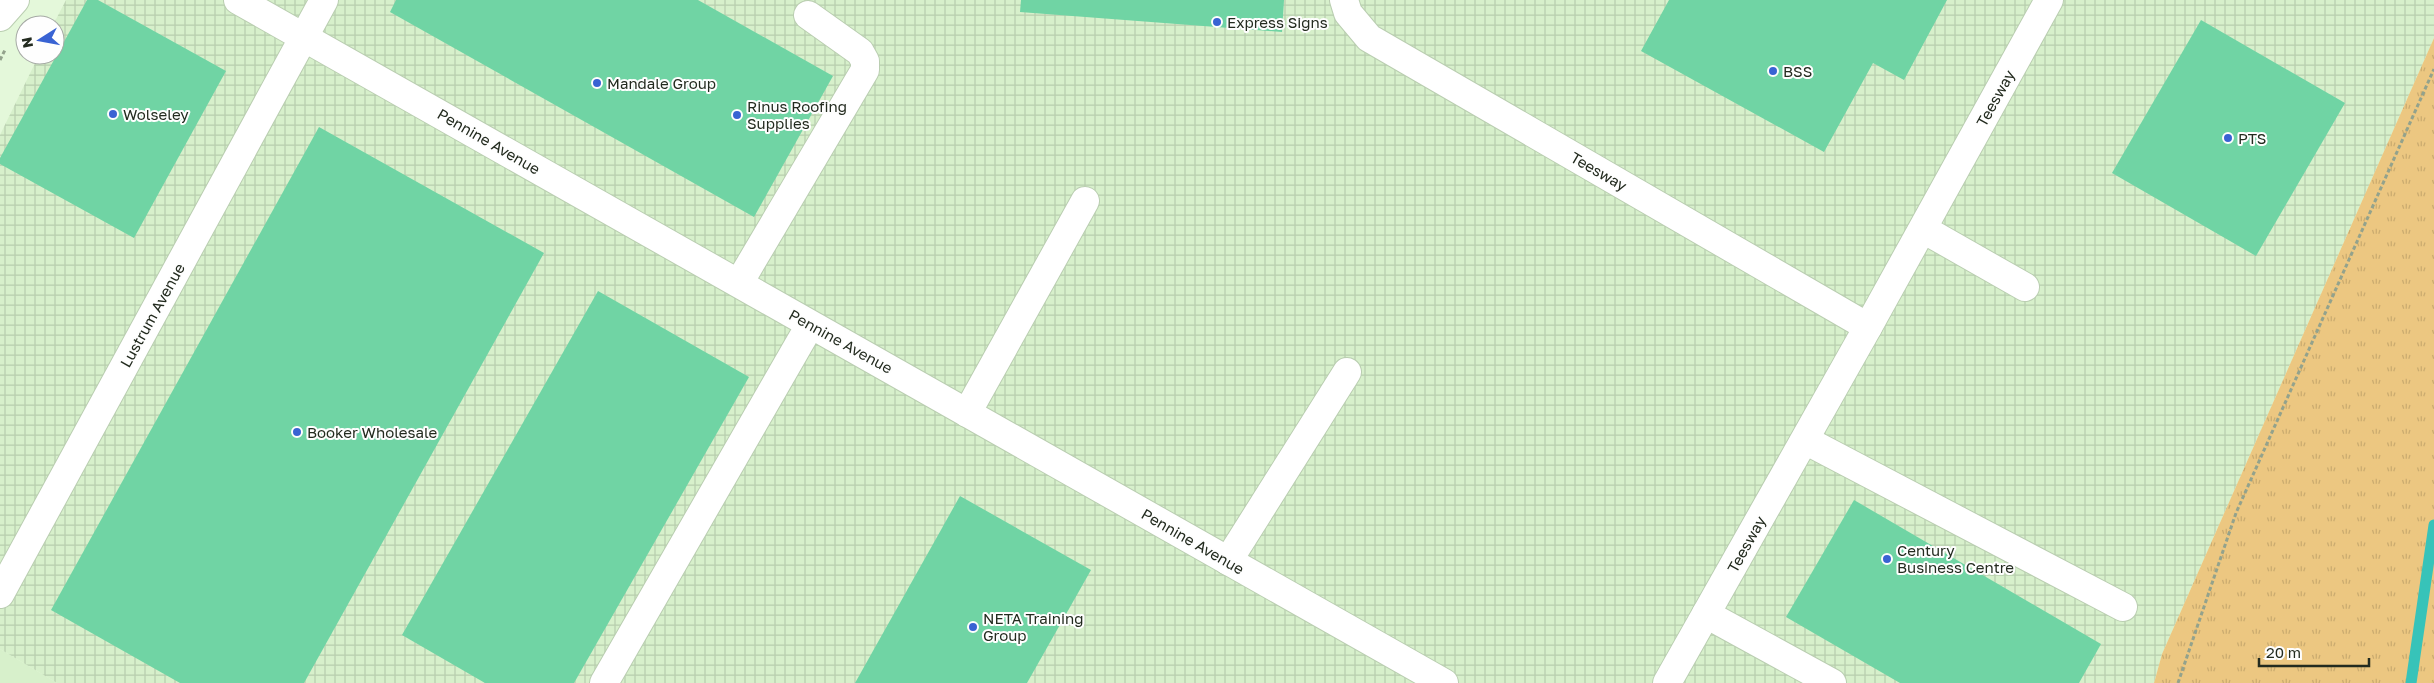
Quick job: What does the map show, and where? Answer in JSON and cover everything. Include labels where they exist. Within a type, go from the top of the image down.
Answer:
[{"type":"street","points":[[0,17],[15,0]]},
{"type":"street","name":"Pennine Avenue","points":[[238,0],[1444,683]]},
{"type":"street","name":"Lustrum Avenue","points":[[0,594],[324,0]]},
{"type":"street","name":"Teesway","points":[[1344,0],[1348,13],[1369,38],[1868,327]]},
{"type":"street","name":"Teesway","points":[[1667,683],[1923,229],[2049,0]]},
{"type":"street","points":[[739,283],[865,70],[865,60],[860,52],[808,15]]},
{"type":"street","points":[[967,413],[1085,201]]},
{"type":"street","points":[[1923,229],[2025,287]]},
{"type":"street","points":[[604,683],[810,325]]},
{"type":"street","points":[[1228,561],[1347,372]]},
{"type":"street","points":[[1804,440],[2123,607]]},
{"type":"street","points":[[1706,614],[1832,683]]},
{"type":"path","points":[[2178,683],[2236,513],[2434,69]]},
{"type":"shaded area","points":[[66,0],[2434,0],[2434,38],[2162,654],[2154,683],[57,683],[0,649],[0,135],[34,65],[65,65],[65,15],[58,15]]},
{"type":"shaded area","points":[[0,649],[57,683],[0,683]]},
{"type":"green space","points":[[2434,38],[2434,683],[2154,683],[2162,654]]},
{"type":"building","name":"Wolseley","points":[[87,0],[98,0],[226,71],[134,238],[0,164],[0,158],[51,65],[65,65],[65,40]]},
{"type":"building","points":[[396,0],[698,0],[833,76],[754,217],[390,12]]},
{"type":"building","name":"Express Signs","points":[[1021,0],[1284,0],[1282,32],[1020,12]]},
{"type":"building","name":"BSS","points":[[1669,0],[1947,0],[1904,80],[1873,63],[1824,152],[1641,51]]},
{"type":"building","name":"PTS","points":[[2201,20],[2345,103],[2256,256],[2112,173]]},
{"type":"building","name":"Booker Wholesale","points":[[319,127],[544,253],[304,683],[180,683],[51,610]]},
{"type":"building","points":[[598,291],[749,377],[574,683],[485,683],[402,635]]},
{"type":"building","name":"NETA Training Group","points":[[960,496],[1091,570],[1027,683],[855,683]]},
{"type":"building","name":"Century Business Centre","points":[[1854,500],[2101,644],[2079,683],[1900,683],[1786,617]]},
{"type":"waterway","points":[[2411,683],[2434,525]]},
{"type":"place","name":"Express Signs","points":[[1217,22]]},
{"type":"place","name":"BSS","points":[[1773,71]]},
{"type":"place","name":"Mandale Group","points":[[597,83]]},
{"type":"place","name":"Wolseley","points":[[113,114]]},
{"type":"place","name":"Rinus Roofing Supplies","points":[[737,115]]},
{"type":"place","name":"PTS","points":[[2228,138]]},
{"type":"place","name":"Booker Wholesale","points":[[297,432]]},
{"type":"place","name":"Century Business Centre","points":[[1887,559]]},
{"type":"place","name":"NETA Training Group","points":[[973,627]]}]
